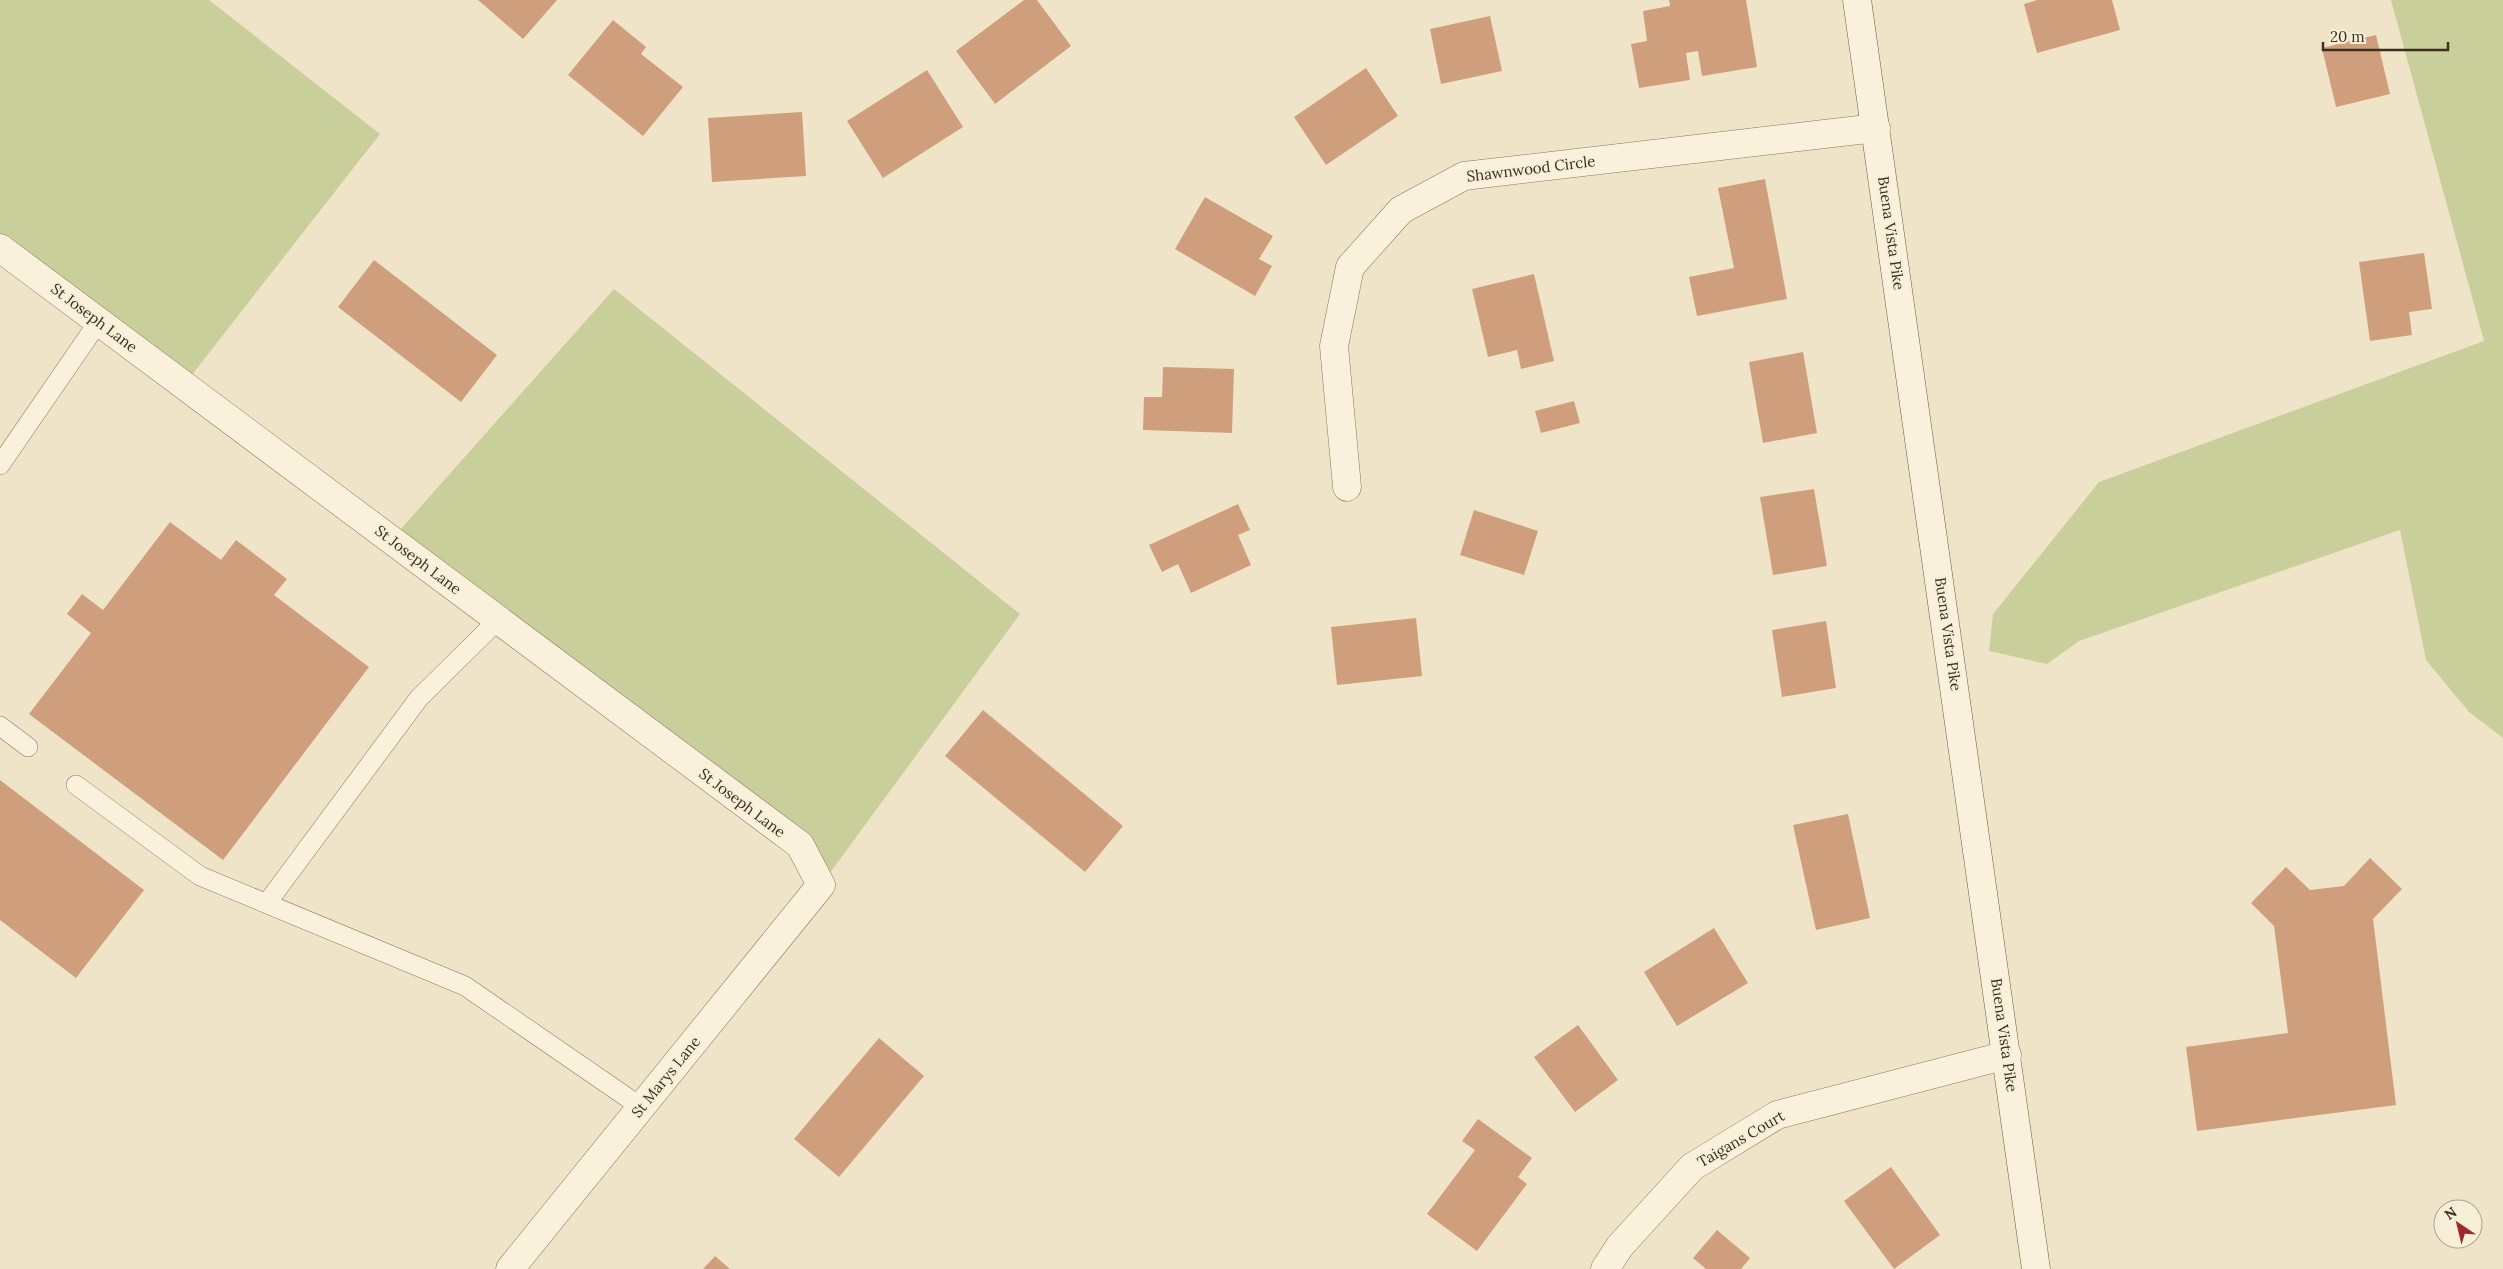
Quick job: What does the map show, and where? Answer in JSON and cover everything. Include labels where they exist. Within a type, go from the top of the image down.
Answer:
[{"type":"street","name":"Buena Vista Pike","points":[[1857,0],[2036,1269]]},
{"type":"street","name":"Shawnwood Circle","points":[[1347,487],[1334,346],[1350,267],[1401,210],[1464,176],[1876,128]]},
{"type":"street","name":"St Joseph Lane","points":[[1,251],[99,321],[800,846],[821,885]]},
{"type":"street","name":"St Marys Lane","points":[[510,1269],[821,885]]},
{"type":"street","name":"Taigans Court","points":[[1605,1269],[1620,1246],[1692,1167],[1777,1114],[2007,1055]]},
{"type":"lane","points":[[0,465],[99,321]]},
{"type":"lane","points":[[267,903],[419,698],[498,620]]},
{"type":"lane","points":[[0,726],[28,747]]},
{"type":"lane","points":[[76,785],[200,876],[465,986],[641,1108]]},
{"type":"green space","points":[[0,0],[209,0],[380,134],[184,385],[0,248]]},
{"type":"green space","points":[[2391,0],[2503,0],[2503,738],[2469,712],[2426,660],[2400,530],[2079,641],[2047,664],[1989,651],[1993,614],[2099,482],[2484,341]]},
{"type":"green space","points":[[614,289],[1020,614],[821,885],[799,845],[391,540]]},
{"type":"building","points":[[478,0],[557,0],[523,39]]},
{"type":"building","points":[[1024,0],[1037,0],[1071,46],[995,104],[956,51]]},
{"type":"building","points":[[1669,0],[1746,0],[1757,67],[1702,76],[1698,51],[1686,53],[1690,80],[1639,88],[1631,44],[1647,41],[1643,11],[1670,6]]},
{"type":"building","points":[[2037,0],[2112,0],[2120,30],[2037,53],[2024,4]]},
{"type":"building","points":[[1490,16],[1502,71],[1441,84],[1430,29]]},
{"type":"building","points":[[613,20],[646,47],[641,54],[683,87],[643,136],[568,75]]},
{"type":"building","points":[[2376,35],[2390,94],[2336,107],[2322,48]]},
{"type":"building","points":[[1366,68],[1398,116],[1326,165],[1294,117]]},
{"type":"building","points":[[927,70],[963,127],[883,178],[847,121]]},
{"type":"building","points":[[802,112],[806,176],[712,182],[708,118]]},
{"type":"building","points":[[1765,179],[1787,299],[1697,316],[1689,277],[1734,268],[1718,188]]},
{"type":"building","points":[[1205,197],[1273,236],[1259,259],[1272,266],[1255,296],[1175,249]]},
{"type":"building","points":[[2424,253],[2432,309],[2409,312],[2412,335],[2370,341],[2359,262]]},
{"type":"building","points":[[374,260],[497,355],[461,402],[338,307]]},
{"type":"building","points":[[1534,274],[1554,361],[1521,369],[1517,350],[1488,357],[1472,289]]},
{"type":"building","points":[[1803,352],[1817,433],[1763,443],[1749,362]]},
{"type":"building","points":[[1163,367],[1234,369],[1232,433],[1143,430],[1144,397],[1162,397]]},
{"type":"building","points":[[1574,401],[1580,423],[1541,433],[1535,411]]},
{"type":"building","points":[[1814,489],[1827,566],[1773,575],[1760,497]]},
{"type":"building","points":[[1238,504],[1250,530],[1238,535],[1251,565],[1191,593],[1178,564],[1162,572],[1149,545]]},
{"type":"building","points":[[1474,510],[1538,531],[1524,575],[1460,555]]},
{"type":"building","points":[[170,522],[221,560],[236,540],[287,579],[274,595],[369,667],[223,860],[29,714],[91,633],[67,614],[82,594],[103,610]]},
{"type":"building","points":[[1416,618],[1422,676],[1337,685],[1331,627]]},
{"type":"building","points":[[1826,621],[1836,688],[1782,697],[1772,630]]},
{"type":"building","points":[[983,710],[1123,826],[1085,872],[945,756]]},
{"type":"building","points":[[0,780],[144,890],[76,978],[0,920]]},
{"type":"building","points":[[1848,814],[1870,918],[1816,930],[1793,825]]},
{"type":"building","points":[[2370,858],[2402,889],[2373,919],[2396,1105],[2197,1131],[2186,1047],[2288,1033],[2274,926],[2251,903],[2286,867],[2310,890],[2344,886]]},
{"type":"building","points":[[1714,928],[1748,983],[1677,1026],[1644,972]]},
{"type":"building","points":[[1578,1025],[1618,1080],[1575,1112],[1534,1057]]},
{"type":"building","points":[[879,1038],[924,1076],[839,1177],[794,1139]]},
{"type":"building","points":[[1478,1119],[1532,1158],[1518,1177],[1527,1184],[1477,1251],[1427,1214],[1475,1150],[1462,1141]]},
{"type":"building","points":[[1891,1167],[1940,1235],[1894,1269],[1844,1201]]},
{"type":"building","points":[[1717,1230],[1750,1258],[1741,1269],[1706,1269],[1693,1258]]},
{"type":"building","points":[[715,1256],[730,1269],[703,1269]]}]
